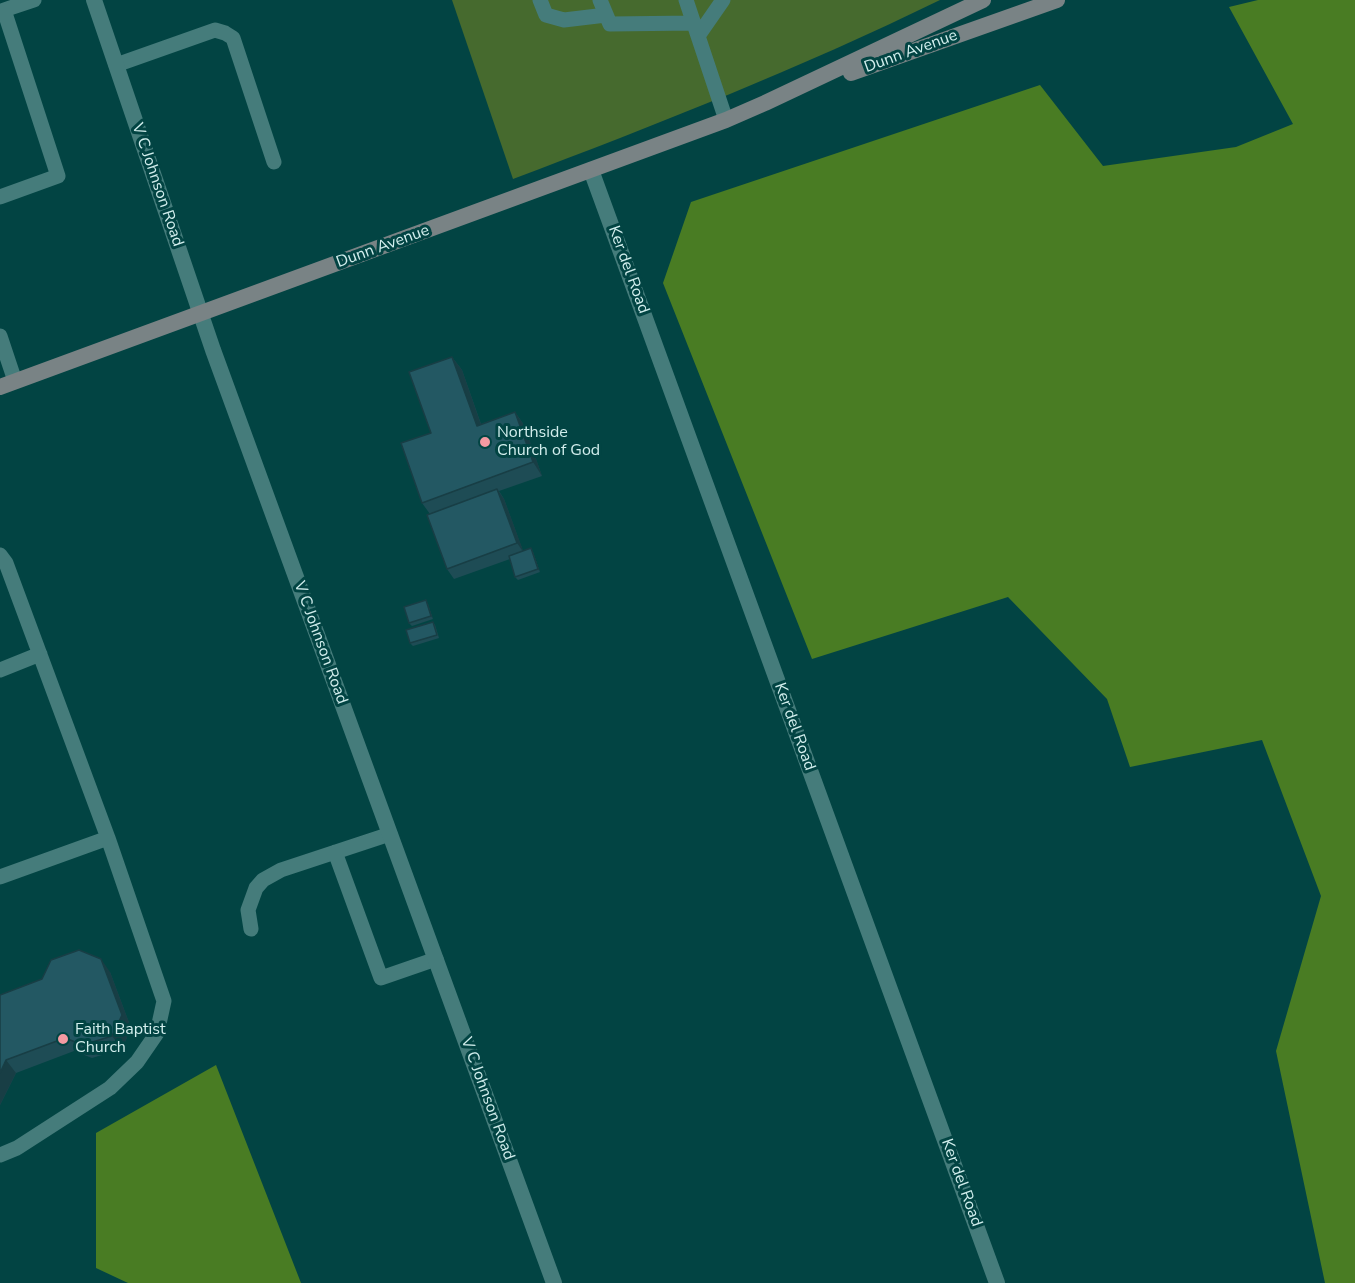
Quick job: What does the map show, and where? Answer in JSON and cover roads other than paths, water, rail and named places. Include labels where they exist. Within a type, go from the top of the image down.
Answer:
[{"type":"main road","name":"Dunn Avenue","points":[[765,104],[983,0]]},
{"type":"main road","name":"Dunn Avenue","points":[[8,384],[765,104],[1057,0]]},
{"type":"street","name":"V C Johnson Road","points":[[94,0],[200,314],[554,1283]]},
{"type":"street","name":"Ker del Road","points":[[591,170],[997,1283]]},
{"type":"lane","points":[[0,197],[58,176],[4,10],[34,0]]},
{"type":"lane","points":[[540,0],[546,15],[564,20],[606,15]]},
{"type":"lane","points":[[600,0],[610,24],[696,30]]},
{"type":"lane","points":[[686,0],[726,120]]},
{"type":"lane","points":[[696,30],[723,0]]},
{"type":"lane","points":[[116,65],[215,30],[225,33],[232,39],[274,162]]},
{"type":"lane","points":[[0,336],[8,384]]},
{"type":"lane","points":[[0,555],[6,563],[108,838],[164,1001],[157,1034],[137,1062],[110,1088],[17,1148],[0,1155]]},
{"type":"lane","points":[[0,670],[40,654]]},
{"type":"lane","points":[[251,929],[249,909],[256,888],[263,880],[281,870],[390,834]]},
{"type":"lane","points":[[0,877],[108,838]]},
{"type":"lane","points":[[335,852],[381,978],[436,959]]},
{"type":"place","name":"Northside Church of God","points":[[485,442]]},
{"type":"place","name":"Faith Baptist Church","points":[[63,1039]]}]
